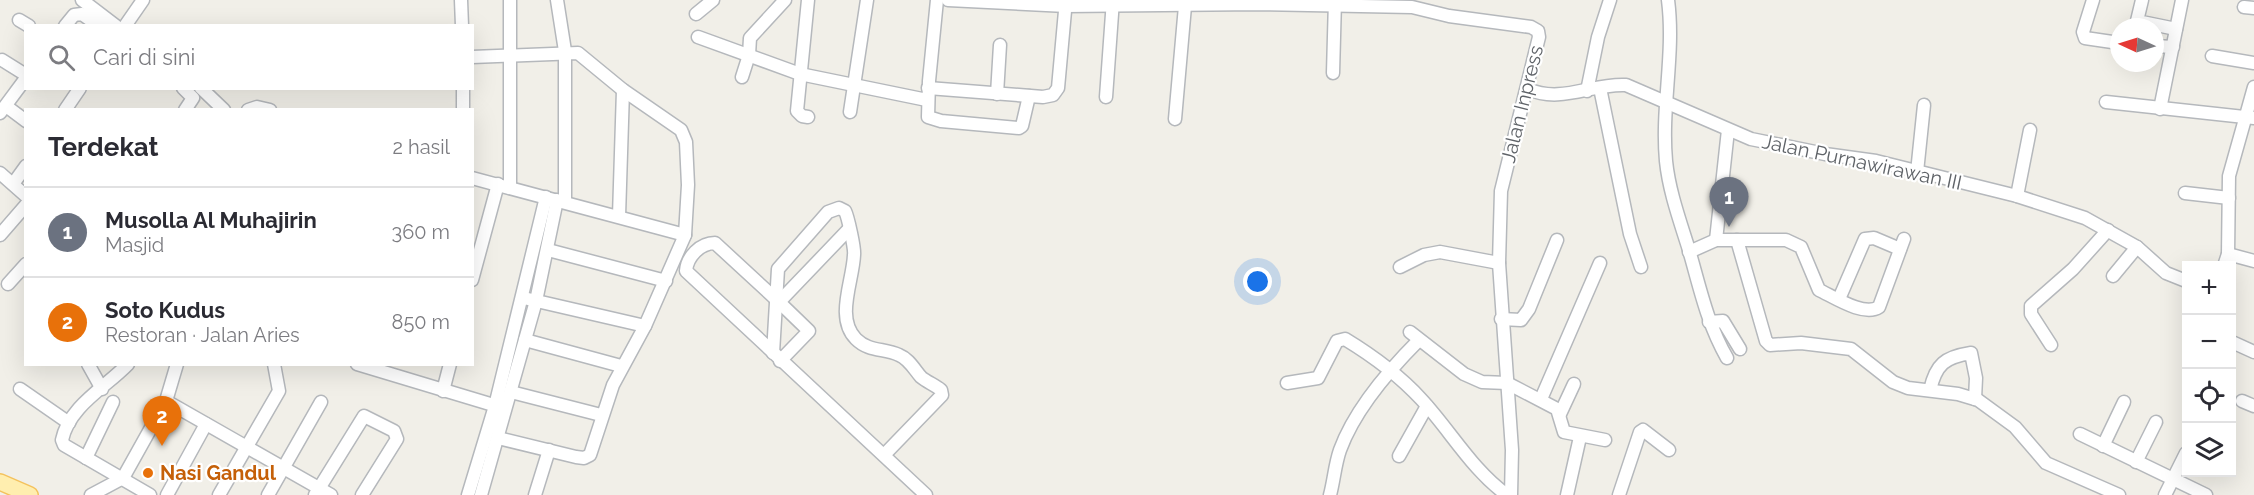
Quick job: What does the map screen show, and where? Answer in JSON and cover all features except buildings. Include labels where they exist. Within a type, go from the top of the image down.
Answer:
[{"type":"main road","points":[[0,482],[30,495]]},
{"type":"street","points":[[82,0],[113,24]]},
{"type":"street","points":[[126,24],[143,0]]},
{"type":"street","points":[[461,0],[462,24]]},
{"type":"street","points":[[474,274],[504,186],[511,56],[510,0]]},
{"type":"street","points":[[468,495],[500,407],[511,392],[548,250],[556,200],[565,51],[557,0]]},
{"type":"street","points":[[696,14],[713,0]]},
{"type":"street","points":[[742,77],[749,55],[750,39],[785,0]]},
{"type":"street","points":[[808,0],[797,111],[802,116],[808,117]]},
{"type":"street","points":[[850,112],[867,0]]},
{"type":"street","points":[[937,0],[928,117],[933,120],[1009,127],[1022,126],[1029,96]]},
{"type":"street","name":"Jalan Inpress","points":[[949,0],[1113,2],[1185,6],[1335,2],[1413,3],[1449,16],[1531,27],[1538,31],[1539,37],[1528,89],[1501,190],[1499,263],[1507,382],[1509,495]]},
{"type":"street","points":[[1587,91],[1598,37],[1610,0]]},
{"type":"street","points":[[1668,0],[1670,61],[1666,101],[1666,161],[1676,209],[1709,322],[1726,358]]},
{"type":"street","points":[[2093,0],[2083,32],[2085,38],[2110,42]]},
{"type":"street","points":[[2138,18],[2142,0]]},
{"type":"street","points":[[2160,109],[2182,0]]},
{"type":"street","points":[[1106,97],[1113,2]]},
{"type":"street","points":[[1333,73],[1335,2]]},
{"type":"street","points":[[698,37],[800,74],[853,86],[928,94],[1050,97],[1057,91],[1066,3]]},
{"type":"street","points":[[1175,119],[1185,6]]},
{"type":"street","points":[[67,24],[75,15],[82,14],[96,24]]},
{"type":"street","points":[[2164,27],[2176,29]]},
{"type":"street","points":[[998,94],[1000,45]]},
{"type":"street","points":[[2164,46],[2173,47]]},
{"type":"street","points":[[474,57],[578,52],[623,90],[685,135],[688,185],[685,235],[645,326],[621,366],[601,415],[590,455],[584,458],[498,438]]},
{"type":"street","points":[[2212,56],[2254,63]]},
{"type":"street","points":[[2,60],[24,75]]},
{"type":"street","points":[[24,79],[3,109],[24,120]]},
{"type":"street","name":"Jalan Purnawirawan III","points":[[1528,89],[1563,95],[1626,85],[1751,139],[1825,154],[1876,161],[2017,196],[2085,218],[2137,247],[2166,273],[2182,279]]},
{"type":"street","points":[[2254,87],[2250,117],[2229,176],[2226,260],[2254,261]]},
{"type":"street","points":[[1600,88],[1630,234],[1641,267]]},
{"type":"street","points":[[67,108],[79,90]]},
{"type":"street","points":[[185,90],[193,97],[186,108]]},
{"type":"street","points":[[203,90],[222,108]]},
{"type":"street","points":[[463,90],[463,108]]},
{"type":"street","points":[[620,216],[623,90]]},
{"type":"street","points":[[2106,102],[2250,117]]},
{"type":"street","points":[[1917,172],[1924,105]]},
{"type":"street","points":[[1716,240],[1728,130]]},
{"type":"street","points":[[2017,196],[2030,130]]},
{"type":"street","points":[[13,184],[24,169]]},
{"type":"street","points":[[0,173],[24,194]]},
{"type":"street","points":[[474,178],[685,235]]},
{"type":"street","points":[[2185,194],[2229,198]]},
{"type":"street","points":[[481,495],[498,438],[500,407],[521,297],[556,200]]},
{"type":"street","points":[[0,235],[24,208]]},
{"type":"street","points":[[777,357],[778,269],[828,212],[839,208],[845,211],[850,222],[848,230],[855,255],[847,299],[848,330],[858,341],[873,350],[898,354],[909,361],[923,379],[941,390],[942,395],[884,454]]},
{"type":"street","points":[[777,300],[848,230]]},
{"type":"street","points":[[2051,345],[2031,314],[2031,306],[2073,269],[2108,230]]},
{"type":"street","points":[[1689,252],[1716,240],[1786,240],[1796,243],[1801,247],[1819,290],[1839,299],[1862,309],[1877,309],[1902,244],[1874,238],[1865,239],[1839,299]]},
{"type":"street","points":[[1501,319],[1521,320],[1528,309],[1557,240]]},
{"type":"street","points":[[1737,240],[1766,340],[1770,345],[1801,343],[1851,349],[1893,382],[1908,388],[1975,399],[1990,406],[2015,427],[2046,464],[2119,495]]},
{"type":"street","points":[[777,357],[809,330],[715,243],[707,243],[700,248],[686,266],[686,270],[777,357],[926,495]]},
{"type":"street","points":[[2113,276],[2137,247]]},
{"type":"street","points":[[548,250],[666,281]]},
{"type":"street","points":[[1400,267],[1424,255],[1440,252],[1499,263]]},
{"type":"street","points":[[1541,399],[1600,263]]},
{"type":"street","points":[[8,284],[24,266]]},
{"type":"street","points":[[521,297],[645,326]]},
{"type":"street","points":[[1709,322],[1723,321],[1740,349]]},
{"type":"street","points":[[1330,495],[1341,448],[1365,406],[1414,336],[1464,374],[1482,382],[1507,382],[1541,399],[1560,414]]},
{"type":"street","points":[[1287,383],[1318,378],[1330,351],[1341,338],[1384,362],[1427,406],[1474,464],[1509,495]]},
{"type":"street","points":[[525,339],[621,366]]},
{"type":"street","points":[[2236,344],[2254,352]]},
{"type":"street","points":[[1930,390],[1933,374],[1949,357],[1971,353],[1976,378],[1975,399]]},
{"type":"street","points":[[89,366],[102,389]]},
{"type":"street","points":[[126,366],[102,389],[85,401],[69,423],[63,436],[63,443],[123,478],[135,490],[150,495]]},
{"type":"street","points":[[91,495],[123,478],[166,401],[176,366]]},
{"type":"street","points":[[219,495],[279,391],[274,366]]},
{"type":"street","points":[[373,366],[396,369],[443,391],[500,407]]},
{"type":"street","points":[[443,391],[449,366]]},
{"type":"street","points":[[1574,384],[1560,414],[1563,431],[1580,437],[1605,440]]},
{"type":"street","points":[[20,389],[69,423]]},
{"type":"street","points":[[511,392],[601,415]]},
{"type":"street","points":[[166,401],[284,468],[317,492],[331,495]]},
{"type":"street","points":[[2242,401],[2254,406]]},
{"type":"street","points":[[86,458],[113,402]]},
{"type":"street","points":[[268,495],[321,402]]},
{"type":"street","points":[[2103,446],[2124,402]]},
{"type":"street","points":[[1399,456],[1427,406]]},
{"type":"street","points":[[317,492],[364,416],[394,430],[397,439],[362,495]]},
{"type":"street","points":[[2136,462],[2156,422]]},
{"type":"street","points":[[166,495],[206,424]]},
{"type":"street","points":[[1619,495],[1642,430],[1669,450]]},
{"type":"street","points":[[2080,434],[2206,495]]},
{"type":"street","points":[[1567,495],[1580,437]]},
{"type":"street","points":[[535,495],[549,450]]},
{"type":"street","points":[[2165,495],[2182,462]]},
{"type":"place","name":"Musolla Al Muhajirin","points":[[1729,227]]},
{"type":"place","name":"Soto Kudus","points":[[162,446]]},
{"type":"place","name":"Nasi Gandul","points":[[148,473]]}]
